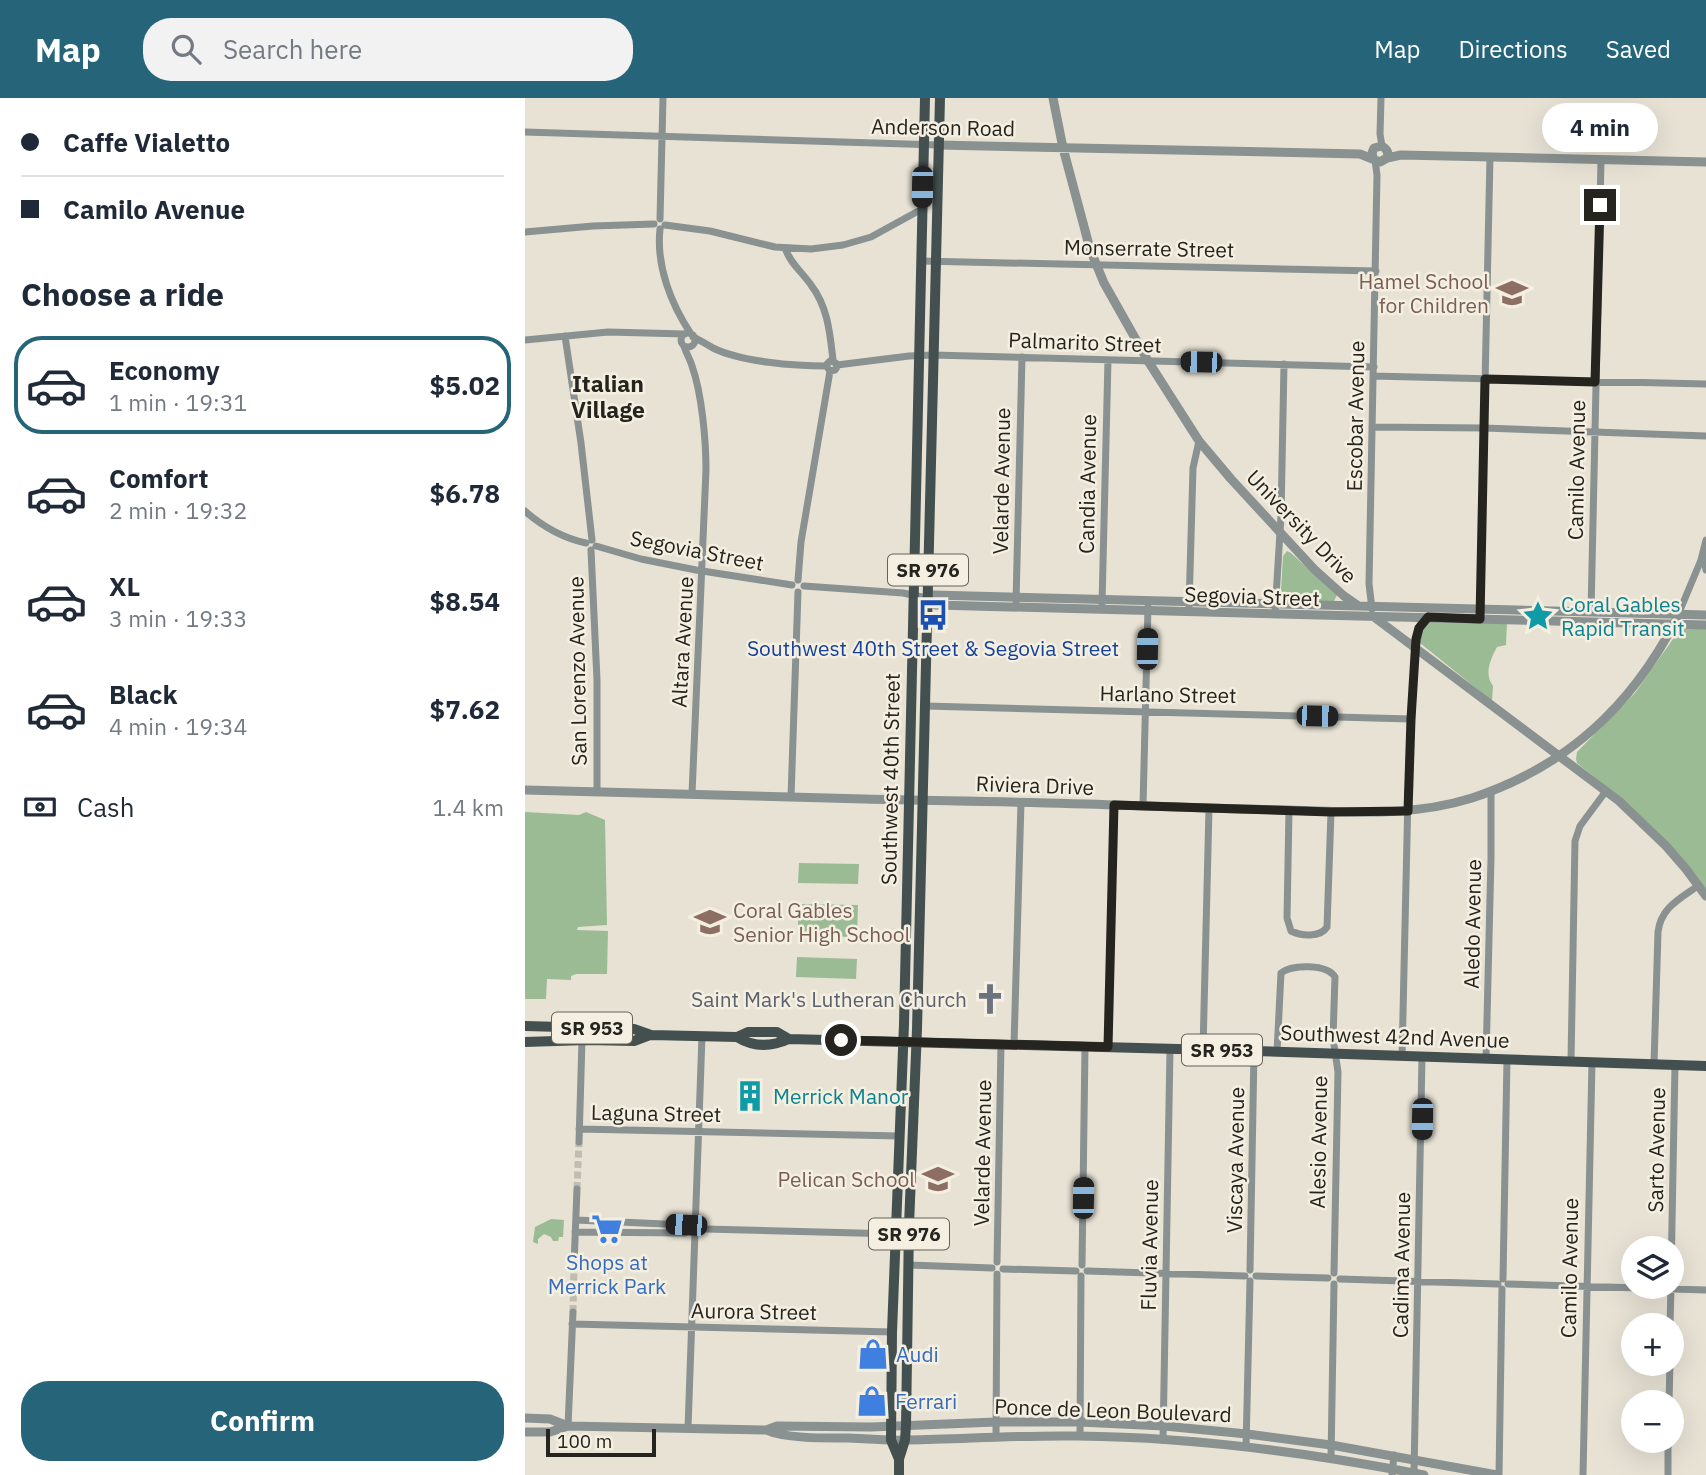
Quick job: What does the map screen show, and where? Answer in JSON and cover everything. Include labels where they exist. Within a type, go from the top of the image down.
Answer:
[{"type":"main road","name":"Southwest 40th Street","points":[[899,1459],[891,1440],[892,1332],[903,1042],[925,98]]},
{"type":"main road","name":"Southwest 40th Street","points":[[899,1475],[899,1459],[906,1425],[909,1225],[917,1042],[940,98]]},
{"type":"main road","name":"Southwest 42nd Avenue","points":[[525,1026],[634,1029],[651,1035],[702,1037],[737,1037],[748,1032],[777,1032],[789,1039],[1706,1066]]},
{"type":"main road","name":"Southwest 42nd Avenue","points":[[525,1042],[634,1041],[651,1035]]},
{"type":"street","name":"Altara Avenue","points":[[663,98],[660,248],[663,271],[687,340],[699,402],[706,462],[707,490],[692,794]]},
{"type":"street","name":"University Drive","points":[[1053,98],[1063,148],[1096,264],[1148,361],[1199,441],[1255,507],[1322,577],[1358,606],[1372,611],[1415,648],[1606,791],[1655,834],[1683,864],[1706,896]]},
{"type":"street","name":"Escobar Avenue","points":[[1372,611],[1369,584],[1377,173],[1381,98]]},
{"type":"street","name":"Anderson Road","points":[[525,132],[924,145],[1379,154]]},
{"type":"street","points":[[1379,154],[1706,162]]},
{"type":"street","points":[[1480,614],[1490,157]]},
{"type":"street","name":"Camilo Avenue","points":[[1591,612],[1601,160]]},
{"type":"street","points":[[525,232],[660,224],[710,231],[785,248],[821,248],[852,243],[879,234],[922,209]]},
{"type":"street","points":[[785,248],[822,303],[829,329],[832,365],[803,532],[798,586],[791,797]]},
{"type":"street","name":"Monserrate Street","points":[[921,261],[1376,271]]},
{"type":"street","name":"Palmarito Street","points":[[525,340],[608,332],[659,333],[742,356],[801,365],[832,365],[933,355],[1374,367]]},
{"type":"street","name":"San Lorenzo Avenue","points":[[565,336],[583,463],[591,545],[597,680],[597,792]]},
{"type":"street","name":"Velarde Avenue","points":[[1016,601],[1022,357]]},
{"type":"street","name":"Candia Avenue","points":[[1102,604],[1108,360]]},
{"type":"street","points":[[1276,608],[1285,364]]},
{"type":"street","points":[[1373,376],[1706,384]]},
{"type":"street","points":[[1373,427],[1706,436]]},
{"type":"street","points":[[1189,606],[1193,468],[1199,441]]},
{"type":"street","name":"Segovia Street","points":[[527,515],[562,534],[641,559],[703,572],[798,586],[913,594],[927,597],[933,604],[1016,601],[1276,608],[1706,625]]},
{"type":"street","name":"Riviera Drive","points":[[525,790],[1331,812],[1408,811],[1457,802],[1522,778],[1558,757],[1601,723],[1649,667],[1674,624],[1706,540]]},
{"type":"street","points":[[1703,553],[1706,570]]},
{"type":"street","points":[[1143,806],[1149,605]]},
{"type":"street","name":"Segovia Street","points":[[1276,608],[1358,606]]},
{"type":"street","name":"Segovia Street","points":[[1372,611],[1428,617],[1591,612],[1706,615]]},
{"type":"street","points":[[1402,1057],[1415,648],[1419,628],[1428,617]]},
{"type":"street","name":"Harlano Street","points":[[925,706],[1411,719]]},
{"type":"street","name":"Aledo Avenue","points":[[1486,1059],[1490,791]]},
{"type":"street","points":[[1571,1061],[1575,841],[1580,826],[1606,791]]},
{"type":"street","points":[[1014,1045],[1021,802]]},
{"type":"street","points":[[1108,1047],[1114,805]]},
{"type":"street","points":[[1203,1050],[1209,808]]},
{"type":"street","points":[[1289,810],[1287,923],[1293,933],[1302,934],[1322,934],[1328,924],[1331,812]]},
{"type":"street","name":"Sarto Avenue","points":[[1654,1064],[1660,921],[1666,910],[1699,885]]},
{"type":"street","name":"Alesio Avenue","points":[[1277,1052],[1280,979],[1283,971],[1304,967],[1331,971],[1335,977],[1333,1038],[1338,1072],[1331,1458]]},
{"type":"street","points":[[688,1428],[693,1229],[702,1037]]},
{"type":"street","points":[[579,1142],[582,1040]]},
{"type":"street","name":"Velarde Avenue","points":[[996,1436],[1001,1044]]},
{"type":"street","points":[[1080,1436],[1085,1046]]},
{"type":"street","name":"Fluvia Avenue","points":[[1163,1440],[1170,1050]]},
{"type":"street","name":"Viscaya Avenue","points":[[1246,1447],[1254,1051]]},
{"type":"street","name":"Cadima Avenue","points":[[1419,1474],[1415,1459],[1422,1057]]},
{"type":"street","points":[[1498,1475],[1507,1059]]},
{"type":"street","name":"Camilo Avenue","points":[[1583,1475],[1592,1062]]},
{"type":"street","name":"Sarto Avenue","points":[[1672,1236],[1675,1065]]},
{"type":"street","name":"Laguna Street","points":[[579,1129],[899,1136]]},
{"type":"street","points":[[574,1265],[577,1189]]},
{"type":"street","points":[[576,1220],[686,1225],[693,1229]]},
{"type":"street","points":[[612,1222],[612,1232]]},
{"type":"street","points":[[575,1232],[685,1233],[693,1229],[895,1234],[909,1225]]},
{"type":"street","points":[[909,1265],[1621,1287]]},
{"type":"street","points":[[1684,1289],[1706,1290]]},
{"type":"street","points":[[568,1426],[573,1312]]},
{"type":"street","name":"Aurora Street","points":[[572,1324],[892,1332]]},
{"type":"street","name":"Ponce de Leon Boulevard","points":[[525,1418],[550,1419],[568,1426]]},
{"type":"street","name":"Ponce de Leon Boulevard","points":[[525,1432],[550,1432],[568,1426],[766,1430],[777,1426],[1079,1422],[1247,1434],[1394,1455],[1498,1475]]},
{"type":"street","name":"Ponce de Leon Boulevard","points":[[766,1430],[775,1434],[891,1440],[996,1436],[1163,1440],[1331,1458],[1392,1472],[1419,1474]]},
{"type":"street","points":[[1668,1453],[1668,1475]]},
{"type":"street","points":[[1392,1472],[1394,1455]]},
{"type":"green space","points":[[1287,551],[1337,595],[1334,601],[1289,600],[1284,597],[1281,590],[1283,556]]},
{"type":"green space","points":[[1430,621],[1507,623],[1506,645],[1497,647],[1489,667],[1493,686],[1492,701],[1420,643],[1422,629]]},
{"type":"green space","points":[[1681,629],[1706,629],[1706,889],[1663,837],[1577,763],[1576,759],[1577,752],[1635,693],[1674,635]]},
{"type":"green space","points":[[525,812],[579,815],[586,812],[605,820],[607,925],[578,927],[577,930],[608,931],[607,974],[576,974],[571,976],[571,980],[547,979],[546,999],[525,999]]},
{"type":"green space","points":[[799,863],[859,864],[858,884],[798,883]]},
{"type":"green space","points":[[798,904],[858,905],[857,937],[798,936]]},
{"type":"green space","points":[[797,957],[857,959],[856,979],[796,977]]},
{"type":"green space","points":[[551,1219],[564,1220],[563,1237],[553,1241],[544,1234],[538,1239],[538,1244],[533,1242],[535,1227]]},
{"type":"tunnel","points":[[577,1189],[579,1142]]},
{"type":"tunnel","points":[[573,1312],[574,1265]]},
{"type":"place","name":"Hamel School for Children","points":[[1512,293]]},
{"type":"place","name":"Southwest 40th Street & Segovia Street","points":[[933,615]]},
{"type":"place","name":"Coral Gables Rapid Transit","points":[[1538,616]]},
{"type":"place","name":"Coral Gables Senior High School","points":[[710,922]]},
{"type":"place","name":"Saint Mark's Lutheran Church","points":[[990,999]]},
{"type":"place","name":"Merrick Manor","points":[[750,1096]]},
{"type":"place","name":"Pelican School","points":[[938,1179]]},
{"type":"place","name":"Shops at Merrick Park","points":[[607,1229]]},
{"type":"place","name":"Audi","points":[[873,1354]]},
{"type":"place","name":"Ferrari","points":[[872,1401]]},
{"type":"district","name":"Italian Village","points":[[608,396]]},
{"type":"route","points":[[841,1040],[1108,1047],[1114,805],[1331,812],[1408,811],[1416,635],[1428,617],[1480,619],[1485,379],[1595,382],[1600,205]]}]
